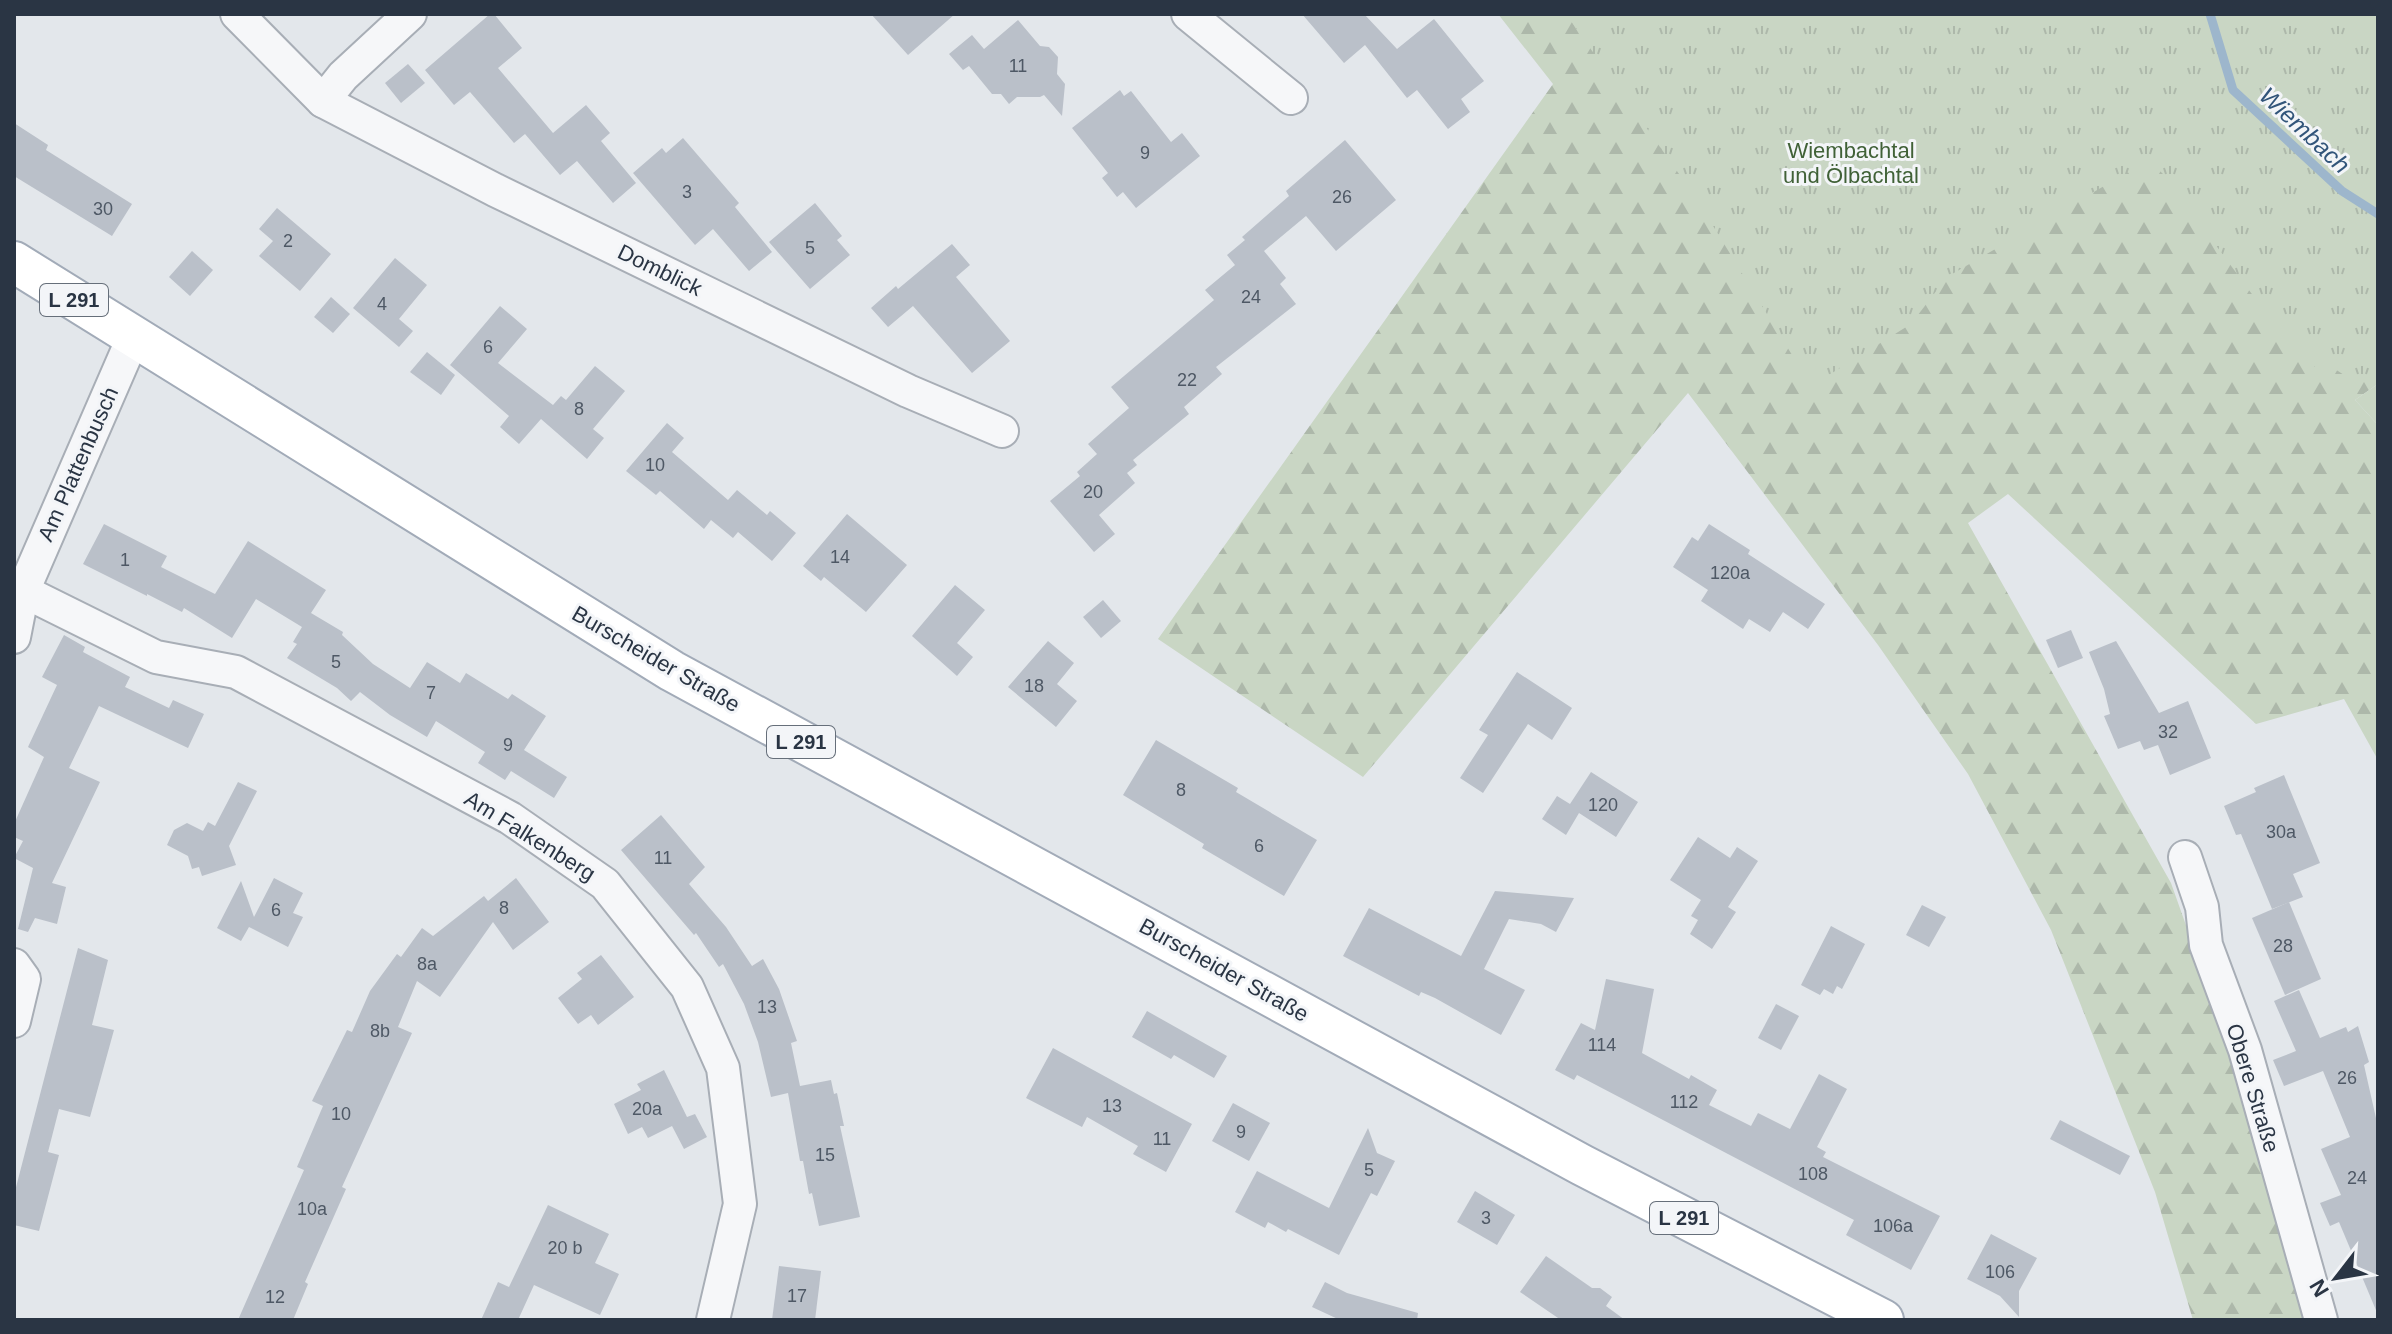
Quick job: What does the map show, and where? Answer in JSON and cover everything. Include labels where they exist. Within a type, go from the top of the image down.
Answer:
[{"type":"main road","name":"Burscheider Straße","points":[[14,262],[672,671],[1582,1165],[1883,1320]]},
{"type":"street","name":"Domblick","points":[[237,14],[323,101],[495,190],[851,363],[1002,431]]},
{"type":"street","points":[[323,101],[343,76],[410,14]]},
{"type":"street","points":[[1188,14],[1291,98]]},
{"type":"street","name":"Am Plattenbusch","points":[[14,637],[23,591],[133,338]]},
{"type":"street","name":"Am Falkenberg","points":[[23,591],[156,657],[236,672],[510,818],[605,884],[687,987],[723,1068],[740,1204],[713,1320]]},
{"type":"street","name":"Obere Straße","points":[[2185,857],[2202,907],[2206,945],[2245,1050],[2321,1320]]},
{"type":"street","points":[[14,965],[24,979],[14,1021]]},
{"type":"green space","points":[[1498,14],[2378,14],[2378,384],[2355,400],[2378,425],[2378,760],[2344,699],[2256,724],[2008,494],[1968,523],[2171,883],[2222,1027],[2308,1320],[2193,1320],[2155,1192],[2051,930],[1968,774],[1878,645],[1688,393],[1363,777],[1158,639],[1553,84]]},
{"type":"green space","name":"Wiembachtal und Ölbachtal","points":[[1566,14],[2378,14],[2378,372],[2356,383],[2323,361],[2316,368],[2260,305],[2164,175],[2149,160],[1947,277],[1911,324],[1811,386],[1696,198]]},
{"type":"green space","points":[[2378,384],[2378,425],[2355,400]]},
{"type":"building","points":[[490,14],[494,14],[522,48],[498,68],[553,133],[586,105],[610,133],[601,141],[636,183],[613,203],[577,161],[560,175],[525,134],[514,143],[470,92],[454,105],[425,70]]},
{"type":"building","points":[[871,14],[955,14],[908,55]]},
{"type":"building","points":[[1302,14],[1364,14],[1397,49],[1434,19],[1484,81],[1461,99],[1470,112],[1448,129],[1417,90],[1407,98],[1365,45],[1344,63]]},
{"type":"building","points":[[1018,20],[1040,46],[1049,47],[1058,57],[1057,74],[1065,84],[1062,116],[1044,95],[1017,97],[1009,104],[1001,94],[992,94],[969,66],[963,70],[949,54],[972,35],[984,49]]},
{"type":"building","points":[[408,64],[425,83],[401,103],[385,83]]},
{"type":"building","points":[[1120,90],[1124,96],[1131,91],[1171,142],[1182,133],[1200,156],[1136,208],[1123,192],[1117,197],[1102,178],[1108,173],[1072,128]]},
{"type":"building","points":[[14,123],[48,145],[46,150],[132,204],[112,236],[14,176]]},
{"type":"building","points":[[683,138],[739,203],[735,207],[772,252],[749,271],[713,229],[695,245],[633,173],[662,148],[666,153]]},
{"type":"building","points":[[1345,140],[1396,200],[1336,251],[1306,216],[1264,251],[1286,278],[1280,284],[1296,304],[1216,367],[1222,374],[1184,407],[1189,414],[1133,460],[1137,465],[1127,473],[1135,483],[1099,515],[1115,534],[1094,552],[1050,501],[1080,476],[1077,472],[1097,454],[1088,444],[1129,408],[1111,387],[1214,300],[1205,290],[1235,265],[1227,255],[1245,240],[1242,237],[1289,196],[1286,191]]},
{"type":"building","points":[[815,203],[842,236],[837,240],[850,255],[810,289],[769,242]]},
{"type":"building","points":[[277,208],[331,254],[300,291],[259,256],[273,241],[259,229]]},
{"type":"building","points":[[952,244],[970,265],[956,277],[1010,341],[972,373],[913,306],[888,327],[871,308]]},
{"type":"building","points":[[192,251],[213,270],[190,296],[169,277]]},
{"type":"building","points":[[395,258],[427,285],[399,319],[413,331],[399,347],[353,308]]},
{"type":"building","points":[[331,297],[350,314],[333,333],[314,317]]},
{"type":"building","points":[[500,306],[527,329],[498,363],[553,405],[561,396],[566,400],[595,366],[625,391],[593,429],[604,438],[587,459],[541,419],[519,444],[500,427],[509,416],[450,365]]},
{"type":"building","points":[[427,352],[455,375],[441,395],[410,372]]},
{"type":"building","points":[[667,423],[684,438],[672,452],[728,500],[737,490],[767,515],[770,511],[796,533],[772,561],[738,532],[733,538],[711,520],[704,529],[660,491],[656,495],[626,471]]},
{"type":"building","points":[[847,514],[907,565],[866,612],[824,577],[821,581],[803,566]]},
{"type":"building","points":[[104,524],[167,556],[161,567],[215,594],[248,541],[326,590],[311,613],[343,632],[342,635],[373,664],[410,688],[427,662],[460,683],[466,673],[508,699],[512,694],[546,716],[524,750],[567,777],[554,798],[511,771],[505,780],[478,763],[485,752],[436,721],[427,737],[360,692],[351,701],[337,688],[287,658],[297,644],[293,642],[302,627],[256,599],[232,638],[184,608],[182,612],[83,564]]},
{"type":"building","points":[[1709,524],[1750,550],[1748,554],[1825,604],[1808,629],[1783,612],[1770,632],[1749,619],[1743,629],[1701,601],[1708,590],[1673,567],[1692,537],[1698,541]]},
{"type":"building","points":[[955,585],[985,610],[957,643],[973,657],[957,676],[912,636]]},
{"type":"building","points":[[1103,600],[1121,621],[1101,638],[1083,617]]},
{"type":"building","points":[[2071,630],[2083,658],[2058,668],[2046,640]]},
{"type":"building","points":[[64,635],[85,647],[83,652],[130,677],[125,687],[169,708],[173,700],[204,714],[188,748],[99,706],[69,768],[100,782],[52,883],[66,887],[57,924],[35,918],[28,932],[18,929],[33,868],[14,858],[23,841],[14,837],[14,824],[44,757],[28,747],[57,685],[42,677]]},
{"type":"building","points":[[1048,641],[1074,663],[1057,684],[1077,701],[1056,727],[1008,687]]},
{"type":"building","points":[[2116,641],[2159,713],[2188,701],[2211,758],[2170,775],[2158,745],[2144,750],[2140,741],[2118,749],[2104,716],[2110,714],[2089,652]]},
{"type":"building","points":[[1517,672],[1572,708],[1552,740],[1528,724],[1483,793],[1460,778],[1488,735],[1479,730]]},
{"type":"building","points":[[1156,740],[1238,788],[1236,792],[1317,840],[1284,896],[1202,848],[1204,844],[1123,795]]},
{"type":"building","points":[[1591,772],[1638,802],[1616,837],[1579,813],[1566,835],[1542,819],[1557,796],[1570,804]]},
{"type":"building","points":[[2284,775],[2320,863],[2293,874],[2303,897],[2272,909],[2241,834],[2236,835],[2224,806]]},
{"type":"building","points":[[238,782],[257,791],[229,846],[236,865],[202,876],[199,867],[192,869],[188,856],[167,845],[174,830],[187,823],[203,831],[208,822],[215,826]]},
{"type":"building","points":[[661,815],[705,867],[689,884],[726,927],[752,966],[763,959],[779,989],[797,1041],[791,1043],[800,1086],[831,1080],[844,1126],[840,1126],[860,1217],[819,1226],[803,1161],[800,1161],[788,1093],[771,1097],[758,1042],[744,1004],[723,964],[719,967],[696,933],[694,935],[621,850]]},
{"type":"building","points":[[1698,837],[1730,858],[1737,847],[1758,861],[1728,907],[1736,912],[1712,949],[1690,934],[1698,920],[1691,916],[1701,900],[1670,880]]},
{"type":"building","points":[[274,878],[303,893],[293,913],[303,917],[288,947],[249,927],[241,941],[217,928],[241,881],[254,917]]},
{"type":"building","points":[[516,878],[549,922],[513,950],[493,922],[440,997],[417,981],[398,1027],[412,1033],[342,1187],[346,1189],[305,1282],[308,1284],[293,1320],[238,1320],[304,1170],[297,1167],[323,1106],[312,1101],[347,1030],[352,1032],[370,991],[397,954],[401,957],[422,928],[433,936],[484,896],[488,901]]},
{"type":"building","points":[[1495,891],[1574,898],[1556,932],[1541,924],[1509,919],[1484,969],[1525,990],[1501,1035],[1435,998],[1421,992],[1419,996],[1343,956],[1369,908],[1461,956]]},
{"type":"building","points":[[2289,902],[2321,979],[2285,995],[2252,918]]},
{"type":"building","points":[[1922,905],[1946,917],[1929,947],[1906,935]]},
{"type":"building","points":[[1831,926],[1865,944],[1842,989],[1837,986],[1833,994],[1824,989],[1820,995],[1801,985]]},
{"type":"building","points":[[78,948],[108,960],[92,1025],[114,1030],[90,1117],[59,1109],[48,1152],[59,1155],[39,1231],[14,1225],[14,1195]]},
{"type":"building","points":[[601,955],[634,997],[598,1025],[591,1015],[578,1024],[558,998],[582,979],[577,973]]},
{"type":"building","points":[[1606,979],[1654,989],[1642,1053],[1689,1079],[1691,1075],[1717,1090],[1709,1105],[1751,1126],[1758,1113],[1790,1129],[1819,1074],[1847,1089],[1817,1147],[1826,1152],[1823,1157],[1940,1216],[1911,1270],[1846,1235],[1854,1220],[1577,1075],[1574,1080],[1555,1070],[1581,1023],[1595,1030]]},
{"type":"building","points":[[2299,990],[2320,1038],[2346,1027],[2348,1032],[2358,1026],[2369,1062],[2364,1065],[2378,1127],[2378,1315],[2339,1222],[2330,1226],[2320,1203],[2341,1195],[2321,1149],[2350,1137],[2323,1071],[2284,1086],[2273,1060],[2296,1051],[2274,1001]]},
{"type":"building","points":[[1776,1004],[1799,1016],[1781,1050],[1758,1038]]},
{"type":"building","points":[[1147,1011],[1227,1056],[1214,1078],[1174,1055],[1171,1059],[1132,1037]]},
{"type":"building","points":[[1053,1048],[1192,1124],[1166,1172],[1133,1154],[1138,1146],[1087,1117],[1082,1127],[1026,1098]]},
{"type":"building","points":[[664,1070],[687,1117],[695,1114],[707,1137],[684,1149],[672,1126],[648,1138],[642,1127],[628,1134],[614,1104],[641,1090],[637,1084]]},
{"type":"building","points":[[1233,1103],[1270,1123],[1249,1161],[1212,1141]]},
{"type":"building","points":[[2060,1120],[2130,1156],[2120,1175],[2050,1139]]},
{"type":"building","points":[[1368,1128],[1377,1153],[1395,1161],[1377,1196],[1371,1193],[1339,1255],[1288,1229],[1286,1232],[1268,1222],[1265,1228],[1235,1212],[1257,1171],[1329,1208]]},
{"type":"building","points":[[1475,1191],[1515,1215],[1497,1245],[1457,1222]]},
{"type":"building","points":[[548,1205],[609,1234],[595,1263],[619,1274],[600,1315],[534,1285],[518,1320],[481,1320],[498,1282],[509,1287]]},
{"type":"building","points":[[1991,1234],[2037,1258],[2019,1291],[2019,1317],[2000,1296],[1967,1279]]},
{"type":"building","points":[[1546,1256],[1592,1288],[1600,1288],[1612,1297],[1606,1306],[1625,1320],[1561,1320],[1520,1292]]},
{"type":"building","points":[[779,1266],[821,1271],[815,1320],[772,1320]]},
{"type":"building","points":[[1325,1282],[1347,1293],[1418,1313],[1417,1320],[1340,1320],[1312,1307]]},
{"type":"waterway","name":"Wiembach","points":[[2210,14],[2233,90],[2342,191],[2378,214]]}]
